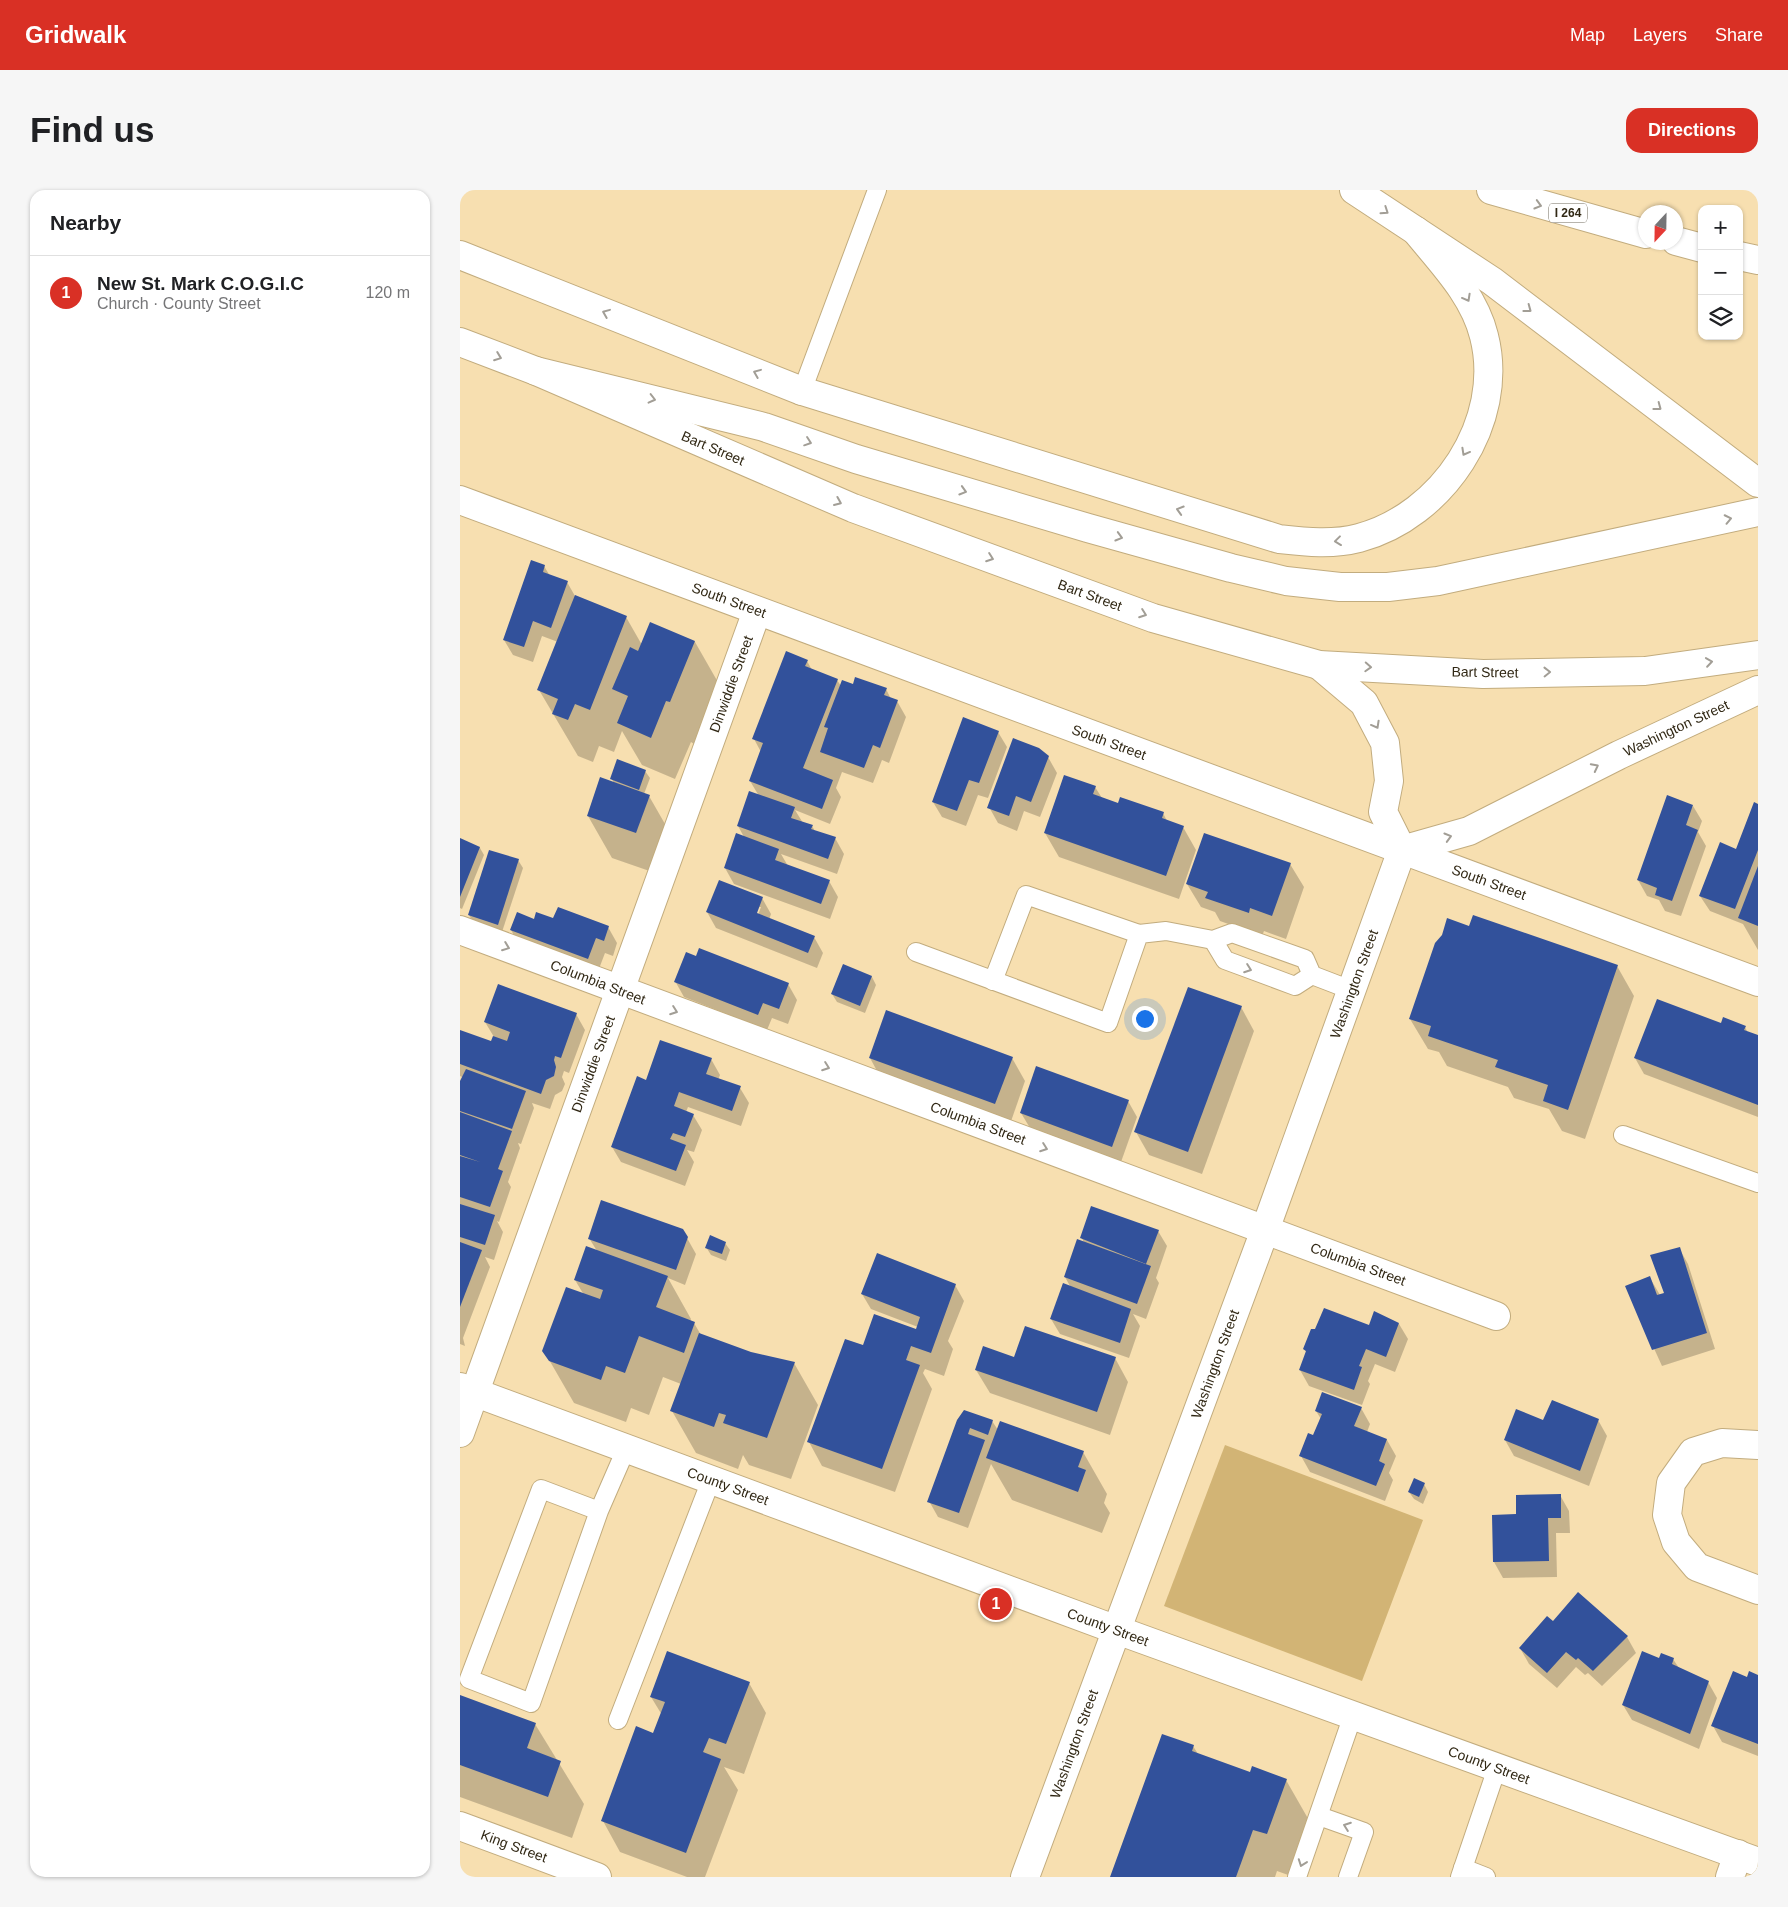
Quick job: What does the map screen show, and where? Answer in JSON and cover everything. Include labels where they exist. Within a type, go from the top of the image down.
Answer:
[{"type":"main road","points":[[1354,190],[1492,281],[1758,483]]},
{"type":"main road","name":"I 264","points":[[1491,190],[1638,232]]},
{"type":"main road","points":[[460,256],[802,391],[1279,539],[1320,544],[1358,538],[1391,526],[1421,508],[1446,484],[1468,450],[1480,417],[1488,386],[1488,358],[1484,334],[1461,287],[1416,231]]},
{"type":"main road","points":[[1683,243],[1698,247]]},
{"type":"main road","points":[[1743,257],[1758,260]]},
{"type":"main road","name":"Bart Street","points":[[460,342],[536,371],[853,508],[1153,618],[1319,665],[1483,674],[1645,671],[1758,654]]},
{"type":"main road","points":[[536,371],[764,427],[856,459],[1079,526],[1231,568],[1286,581],[1340,587],[1388,587],[1438,581],[1758,512]]},
{"type":"main road","name":"South Street","points":[[460,500],[1758,982]]},
{"type":"main road","name":"Dinwiddie Street","points":[[460,1433],[468,1390],[620,990],[757,611]]},
{"type":"main road","points":[[1319,665],[1364,703],[1385,742],[1389,781],[1383,812],[1402,850]]},
{"type":"main road","name":"Washington Street","points":[[1025,1877],[1265,1230],[1402,850],[1470,831],[1619,755],[1758,690]]},
{"type":"main road","name":"Columbia Street","points":[[460,930],[1496,1316]]},
{"type":"main road","name":"County Street","points":[[468,1390],[1497,1768],[1742,1864]]},
{"type":"main road","points":[[1758,1446],[1722,1443],[1693,1452],[1671,1483],[1667,1515],[1676,1542],[1697,1567],[1758,1590]]},
{"type":"main road","name":"King Street","points":[[460,1826],[597,1877]]},
{"type":"lane","points":[[802,391],[877,190]]},
{"type":"lane","points":[[994,981],[1026,895],[1138,934],[1166,931],[1213,940],[1232,933],[1305,959],[1312,974],[1351,990]]},
{"type":"lane","points":[[916,952],[1108,1023],[1138,934]]},
{"type":"lane","points":[[1213,940],[1225,960],[1295,986],[1312,974]]},
{"type":"lane","points":[[1623,1134],[1758,1183]]},
{"type":"lane","points":[[599,1511],[541,1489],[469,1680],[531,1702],[599,1511],[626,1448]]},
{"type":"lane","points":[[618,1720],[711,1480]]},
{"type":"lane","points":[[1297,1877],[1352,1715]]},
{"type":"lane","points":[[1486,1877],[1462,1873],[1497,1768]]},
{"type":"lane","points":[[1319,1816],[1364,1832],[1348,1877]]},
{"type":"shaded area","points":[[1225,1445],[1423,1520],[1362,1681],[1164,1606]]},
{"type":"building","points":[[531,560],[545,565],[543,572],[568,581],[551,628],[533,621],[524,647],[503,640]]},
{"type":"building","points":[[575,595],[627,616],[590,710],[575,704],[568,720],[552,714],[558,699],[537,690]]},
{"type":"building","points":[[650,622],[695,641],[670,702],[666,701],[651,738],[617,723],[628,696],[612,689],[630,647],[638,651]]},
{"type":"building","points":[[786,651],[808,660],[805,666],[838,679],[803,768],[833,780],[822,809],[749,781],[763,743],[752,739]]},
{"type":"building","points":[[855,677],[887,688],[884,695],[898,700],[880,748],[873,745],[864,768],[820,752],[828,728],[824,727],[842,680],[853,684]]},
{"type":"building","points":[[963,717],[999,731],[979,783],[969,780],[957,811],[932,802]]},
{"type":"building","points":[[1013,738],[1039,748],[1049,756],[1031,802],[1016,796],[1009,816],[987,808]]},
{"type":"building","points":[[617,759],[646,770],[639,790],[610,779]]},
{"type":"building","points":[[1064,775],[1096,786],[1093,794],[1118,803],[1120,797],[1164,812],[1162,818],[1184,826],[1166,876],[1044,833]]},
{"type":"building","points":[[600,777],[650,795],[636,833],[587,816]]},
{"type":"building","points":[[749,791],[795,807],[791,818],[813,825],[811,829],[836,837],[828,859],[737,826]]},
{"type":"building","points":[[1667,795],[1693,805],[1686,825],[1698,830],[1672,901],[1655,895],[1657,888],[1637,880]]},
{"type":"building","points":[[1754,802],[1758,804],[1758,850],[1735,909],[1699,896],[1720,842],[1736,849]]},
{"type":"building","points":[[736,833],[779,849],[775,860],[830,880],[821,904],[724,868]]},
{"type":"building","points":[[1204,833],[1291,863],[1272,916],[1250,908],[1249,913],[1205,898],[1208,892],[1186,884]]},
{"type":"building","points":[[460,838],[480,847],[460,897]]},
{"type":"building","points":[[489,850],[519,859],[498,925],[468,915]]},
{"type":"building","points":[[1758,866],[1758,926],[1738,918]]},
{"type":"building","points":[[719,880],[763,897],[757,913],[815,936],[808,953],[706,912]]},
{"type":"building","points":[[558,907],[609,926],[604,941],[596,938],[588,959],[510,930],[517,912],[534,919],[536,912],[553,918]]},
{"type":"building","points":[[1473,915],[1618,965],[1568,1110],[1543,1101],[1548,1085],[1495,1067],[1498,1060],[1428,1036],[1431,1026],[1409,1019],[1435,943],[1442,935],[1447,918],[1469,926]]},
{"type":"building","points":[[699,948],[789,983],[779,1009],[763,1003],[758,1015],[674,982],[686,952],[696,956]]},
{"type":"building","points":[[843,964],[872,976],[860,1006],[831,994]]},
{"type":"building","points":[[498,984],[577,1013],[561,1058],[555,1056],[556,1067],[554,1076],[546,1080],[541,1094],[460,1064],[460,1030],[491,1041],[493,1036],[507,1041],[510,1032],[484,1022]]},
{"type":"building","points":[[1188,987],[1242,1006],[1188,1152],[1134,1132]]},
{"type":"building","points":[[1657,999],[1721,1023],[1723,1017],[1746,1026],[1744,1030],[1758,1035],[1758,1105],[1634,1058]]},
{"type":"building","points":[[886,1010],[1013,1057],[995,1104],[869,1058]]},
{"type":"building","points":[[660,1040],[712,1058],[706,1074],[741,1086],[732,1111],[679,1092],[674,1106],[694,1114],[685,1137],[673,1133],[670,1139],[686,1145],[676,1171],[611,1147],[637,1076],[646,1080]]},
{"type":"building","points":[[1036,1066],[1129,1100],[1112,1147],[1020,1113]]},
{"type":"building","points":[[466,1069],[526,1091],[512,1129],[460,1111],[460,1081]]},
{"type":"building","points":[[460,1112],[512,1131],[498,1169],[503,1171],[490,1207],[460,1197],[460,1156],[480,1162],[460,1155]]},
{"type":"building","points":[[601,1200],[683,1229],[688,1237],[676,1270],[588,1239]]},
{"type":"building","points":[[460,1204],[495,1215],[485,1245],[460,1237]]},
{"type":"building","points":[[1091,1206],[1159,1230],[1146,1264],[1080,1238]]},
{"type":"building","points":[[710,1235],[726,1242],[722,1254],[705,1248]]},
{"type":"building","points":[[1077,1239],[1151,1266],[1137,1304],[1064,1277]]},
{"type":"building","points":[[460,1242],[482,1250],[460,1307]]},
{"type":"building","points":[[586,1246],[668,1276],[656,1307],[695,1322],[684,1353],[639,1336],[625,1373],[606,1366],[601,1380],[549,1361],[542,1351],[566,1287],[600,1299],[603,1290],[574,1280]]},
{"type":"building","points":[[1680,1247],[1707,1333],[1652,1350],[1625,1286],[1650,1276],[1657,1295],[1664,1293],[1650,1255]]},
{"type":"building","points":[[877,1253],[956,1284],[931,1353],[911,1346],[906,1360],[920,1365],[882,1469],[807,1442],[845,1339],[863,1345],[874,1314],[916,1329],[920,1317],[861,1294]]},
{"type":"building","points":[[1063,1283],[1131,1309],[1120,1343],[1050,1319]]},
{"type":"building","points":[[1324,1308],[1369,1325],[1374,1311],[1399,1323],[1386,1357],[1366,1349],[1359,1366],[1362,1367],[1354,1390],[1299,1370],[1306,1351],[1303,1349],[1311,1329],[1315,1329]]},
{"type":"building","points":[[1025,1326],[1116,1357],[1097,1412],[975,1370],[983,1346],[1014,1357]]},
{"type":"building","points":[[699,1333],[751,1352],[795,1362],[767,1438],[723,1423],[726,1415],[719,1413],[714,1427],[670,1411]]},
{"type":"building","points":[[1322,1392],[1362,1407],[1354,1426],[1387,1439],[1379,1461],[1385,1464],[1376,1486],[1299,1456],[1308,1433],[1313,1435],[1322,1414],[1315,1411]]},
{"type":"building","points":[[1552,1400],[1599,1419],[1580,1471],[1504,1440],[1516,1409],[1543,1420]]},
{"type":"building","points":[[964,1410],[993,1420],[988,1435],[970,1428],[968,1434],[985,1440],[959,1513],[927,1502],[957,1420]]},
{"type":"building","points":[[1000,1421],[1084,1451],[1078,1467],[1086,1470],[1078,1492],[986,1458]]},
{"type":"building","points":[[1414,1478],[1425,1483],[1419,1497],[1408,1492]]},
{"type":"building","points":[[1561,1494],[1561,1518],[1548,1518],[1549,1561],[1493,1562],[1492,1515],[1516,1514],[1516,1495]]},
{"type":"building","points":[[1578,1592],[1628,1636],[1593,1671],[1578,1658],[1576,1660],[1566,1652],[1547,1673],[1519,1648],[1547,1616],[1553,1621]]},
{"type":"building","points":[[667,1651],[750,1682],[726,1744],[709,1738],[703,1752],[721,1759],[686,1853],[601,1821],[636,1726],[653,1733],[665,1702],[650,1697]]},
{"type":"building","points":[[1642,1651],[1659,1658],[1661,1653],[1674,1658],[1672,1664],[1709,1681],[1690,1734],[1622,1705]]},
{"type":"building","points":[[1733,1671],[1747,1677],[1749,1671],[1758,1675],[1758,1744],[1711,1726]]},
{"type":"building","points":[[460,1695],[536,1723],[527,1748],[561,1761],[548,1797],[460,1765]]},
{"type":"building","points":[[1162,1734],[1194,1745],[1192,1751],[1250,1772],[1252,1766],[1287,1779],[1267,1834],[1253,1830],[1236,1877],[1110,1877]]},
{"type":"place","name":"New St. Mark C.O.G.I.C","points":[[996,1604]]}]
